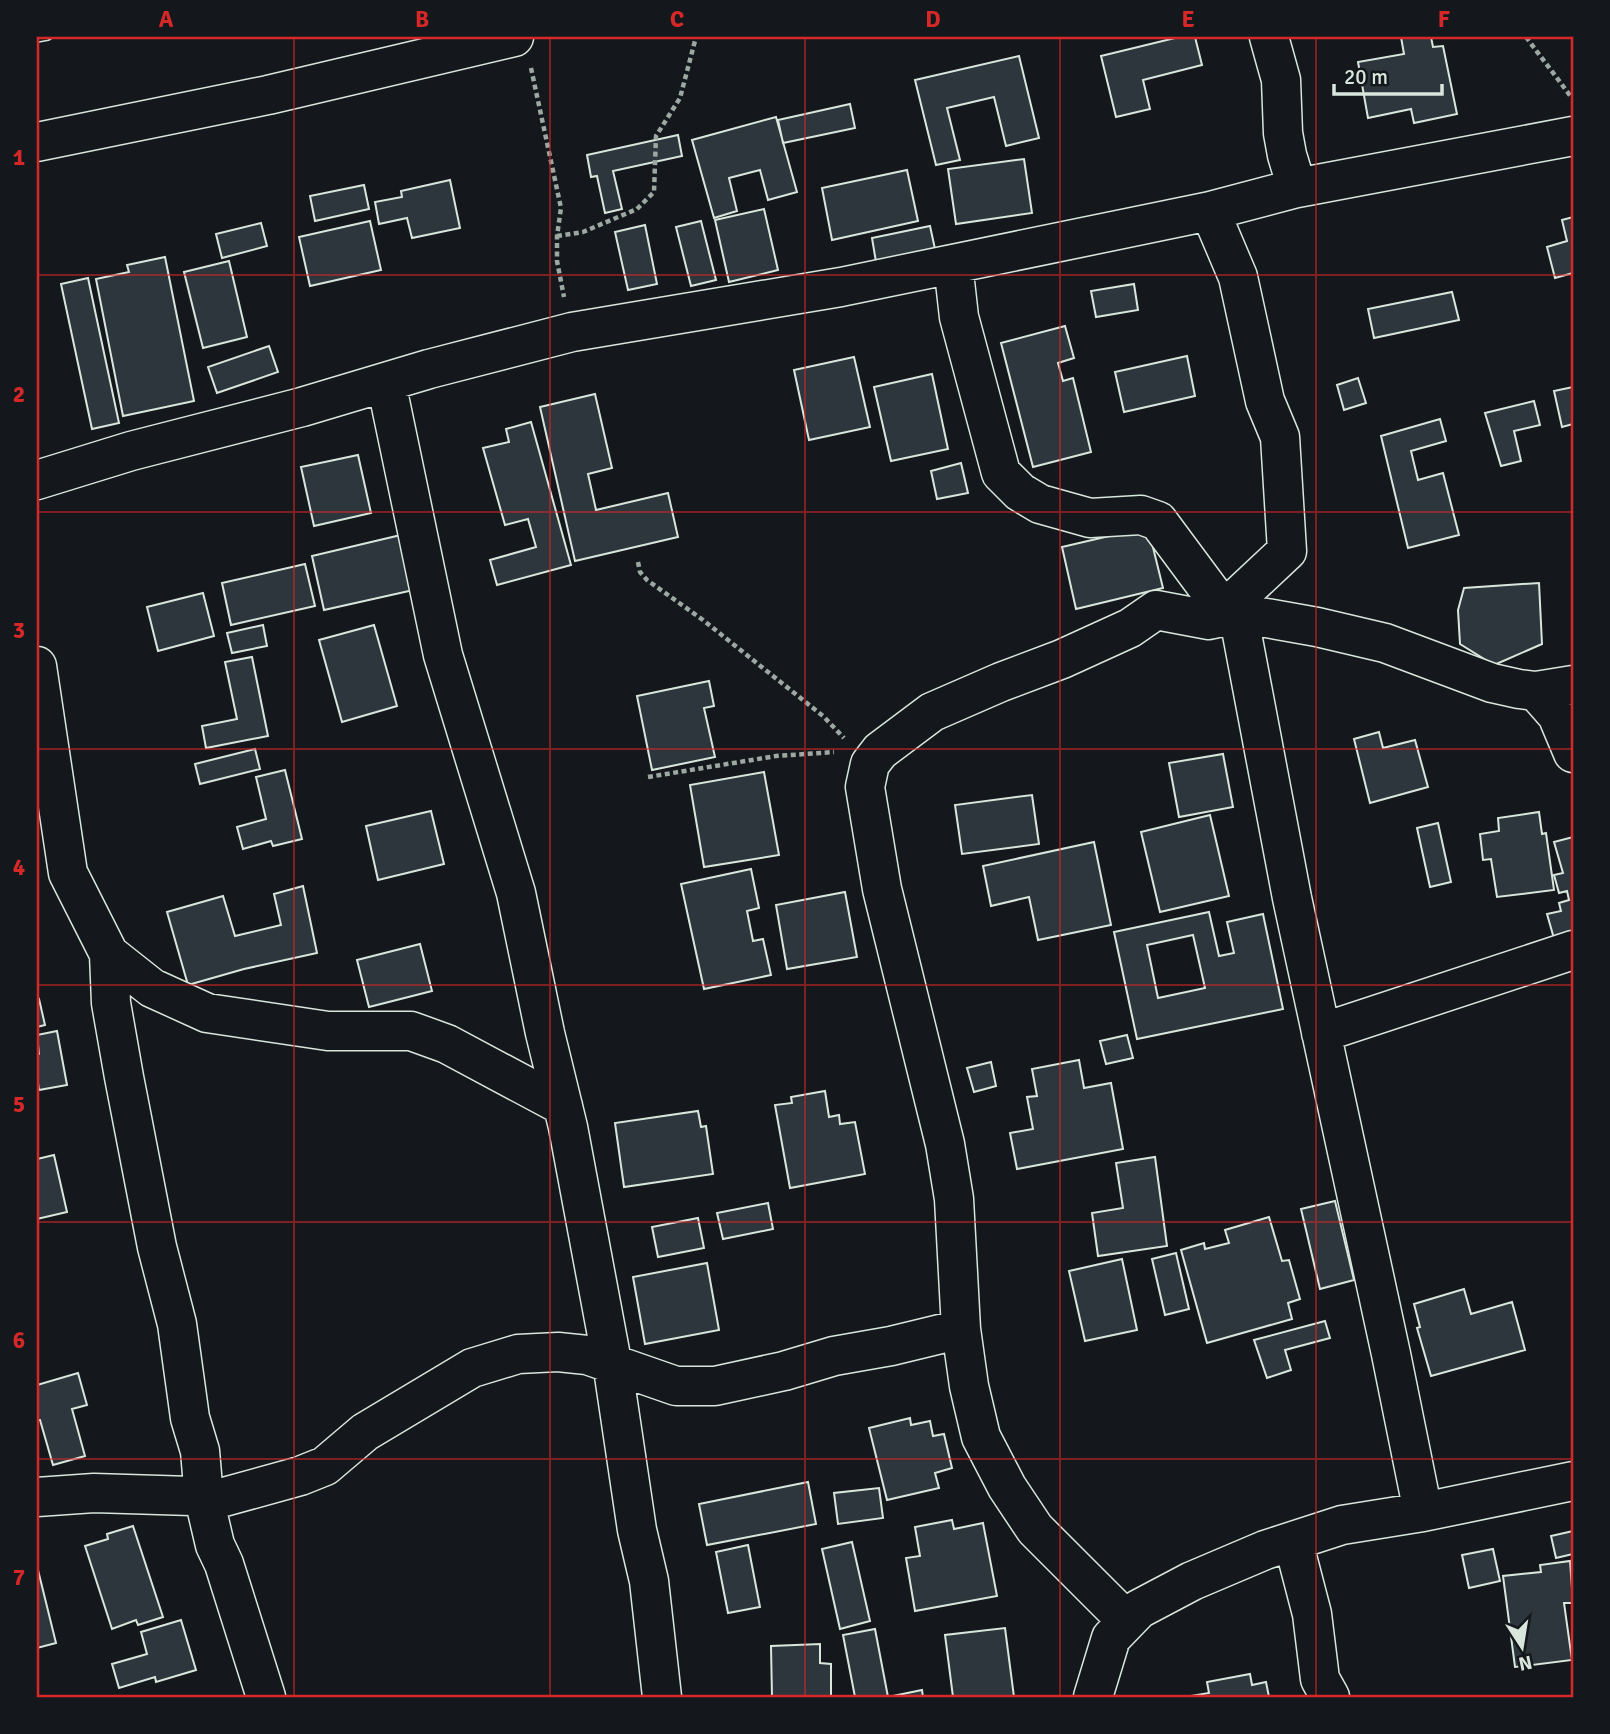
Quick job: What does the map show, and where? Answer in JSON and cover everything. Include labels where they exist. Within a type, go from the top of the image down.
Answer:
[{"type":"street","points":[[1269,37],[1281,80],[1283,133],[1297,188]]},
{"type":"street","points":[[37,142],[268,95],[522,50]]},
{"type":"street","points":[[37,480],[131,451],[572,332],[841,287],[1210,211],[1297,188],[1573,136]]},
{"type":"street","points":[[1210,211],[1238,277],[1265,401],[1280,437],[1287,551],[1223,614]]},
{"type":"street","points":[[953,264],[959,317],[1001,473],[1020,492],[1040,504],[1066,512],[1090,518],[1142,515],[1158,521],[1223,614],[1292,898],[1423,1512]]},
{"type":"street","points":[[386,382],[443,655],[516,893],[563,1106],[612,1362],[637,1530],[649,1581],[662,1697]]},
{"type":"street","points":[[1127,1621],[1035,1529],[1007,1487],[981,1437],[969,1385],[961,1329],[954,1199],[945,1144],[881,889],[865,787],[870,764],[869,751],[932,712],[1062,659],[1130,628],[1156,610],[1223,614],[1318,626],[1385,643],[1492,683],[1536,691],[1573,685]]},
{"type":"street","points":[[37,666],[68,873],[109,954],[111,1003],[158,1247],[177,1324],[190,1418],[200,1451],[204,1498],[215,1545],[224,1564],[266,1697]]},
{"type":"street","points":[[1536,691],[1557,715],[1573,752]]},
{"type":"street","points":[[1321,1033],[1573,950]]},
{"type":"street","points":[[109,954],[152,988],[207,1013],[328,1031],[411,1031],[447,1044],[563,1106]]},
{"type":"street","points":[[37,1497],[94,1493],[224,1497],[300,1476],[325,1466],[365,1432],[472,1368],[518,1354],[558,1352],[587,1355],[676,1386],[715,1386],[784,1371],[834,1356],[961,1329]]},
{"type":"street","points":[[1093,1697],[1111,1638],[1139,1609],[1192,1581],[1265,1550],[1342,1525],[1423,1512],[1573,1481]]},
{"type":"street","points":[[1293,1541],[1312,1614],[1320,1679],[1330,1697]]},
{"type":"path","points":[[37,39],[48,37]]},
{"type":"path","points":[[556,236],[583,232],[637,209],[654,192],[656,136],[680,98],[696,37]]},
{"type":"path","points":[[1527,37],[1573,99]]},
{"type":"path","points":[[522,50],[561,208],[556,236],[556,261],[572,332]]},
{"type":"path","points":[[638,562],[640,572],[647,580],[703,620],[869,751]]},
{"type":"path","points":[[648,777],[776,756],[869,751]]},
{"type":"building","points":[[1179,37],[1195,37],[1202,65],[1143,80],[1150,109],[1116,117],[1101,56]]},
{"type":"building","points":[[1401,37],[1431,37],[1433,47],[1443,46],[1457,114],[1414,123],[1411,109],[1368,118],[1358,62],[1404,54]]},
{"type":"building","points":[[1019,56],[1039,138],[1006,146],[994,97],[947,108],[960,160],[936,165],[915,80]]},
{"type":"building","points":[[850,104],[855,128],[783,143],[778,120]]},
{"type":"building","points":[[776,117],[797,192],[768,200],[760,170],[729,178],[737,211],[714,218],[692,140]]},
{"type":"building","points":[[678,135],[682,156],[613,171],[622,209],[605,213],[597,176],[591,177],[587,155]]},
{"type":"building","points":[[1024,159],[1032,213],[956,224],[948,169]]},
{"type":"building","points":[[907,170],[918,221],[832,240],[822,188]]},
{"type":"building","points":[[450,180],[460,228],[412,238],[407,218],[379,224],[375,202],[402,197],[401,191]]},
{"type":"building","points":[[364,185],[369,209],[315,221],[310,196]]},
{"type":"building","points":[[764,209],[778,270],[729,282],[715,220]]},
{"type":"building","points":[[1573,217],[1573,273],[1555,278],[1547,247],[1567,241],[1562,220]]},
{"type":"building","points":[[370,221],[381,270],[310,286],[299,237]]},
{"type":"building","points":[[701,221],[716,280],[691,286],[676,227]]},
{"type":"building","points":[[261,223],[267,246],[222,258],[216,234]]},
{"type":"building","points":[[645,225],[657,284],[628,290],[615,232]]},
{"type":"building","points":[[930,226],[935,249],[876,262],[872,238]]},
{"type":"building","points":[[165,257],[194,401],[123,416],[96,279],[129,272],[127,265]]},
{"type":"building","points":[[229,261],[247,337],[203,348],[184,272]]},
{"type":"building","points":[[88,278],[119,423],[92,429],[61,284]]},
{"type":"building","points":[[1134,284],[1138,310],[1096,317],[1091,291]]},
{"type":"building","points":[[1452,292],[1459,320],[1374,338],[1368,309]]},
{"type":"building","points":[[1065,326],[1074,358],[1058,363],[1063,381],[1073,378],[1091,452],[1033,467],[1001,343]]},
{"type":"building","points":[[269,346],[278,372],[217,393],[208,367]]},
{"type":"building","points":[[1187,356],[1195,396],[1124,412],[1115,372]]},
{"type":"building","points":[[854,357],[870,427],[809,440],[794,370]]},
{"type":"building","points":[[932,374],[948,449],[891,461],[874,387]]},
{"type":"building","points":[[1358,378],[1366,403],[1344,410],[1337,385]]},
{"type":"building","points":[[1573,387],[1573,424],[1562,427],[1554,391]]},
{"type":"building","points":[[595,394],[612,468],[588,474],[596,510],[668,493],[678,537],[575,561],[540,407]]},
{"type":"building","points":[[1534,401],[1540,425],[1514,431],[1521,461],[1501,466],[1485,413]]},
{"type":"building","points":[[1440,419],[1446,441],[1411,451],[1418,480],[1443,473],[1459,535],[1408,548],[1381,436]]},
{"type":"building","points":[[531,422],[571,565],[497,585],[490,560],[536,547],[528,519],[505,525],[483,448],[509,442],[506,429]]},
{"type":"building","points":[[358,455],[371,513],[314,526],[301,467]]},
{"type":"building","points":[[961,463],[968,493],[937,499],[931,471]]},
{"type":"building","points":[[1148,527],[1163,588],[1076,609],[1062,547]]},
{"type":"building","points":[[405,534],[418,589],[324,610],[312,556]]},
{"type":"building","points":[[305,564],[315,606],[231,625],[222,583]]},
{"type":"building","points":[[1539,583],[1542,644],[1494,665],[1460,644],[1458,610],[1464,588]]},
{"type":"building","points":[[203,593],[214,636],[158,651],[147,607]]},
{"type":"building","points":[[263,625],[267,646],[232,653],[227,633]]},
{"type":"building","points":[[374,625],[397,706],[342,722],[319,640]]},
{"type":"building","points":[[252,657],[268,736],[206,748],[202,726],[237,719],[225,662]]},
{"type":"building","points":[[709,681],[714,706],[704,708],[715,757],[652,770],[637,696]]},
{"type":"building","points":[[1379,732],[1383,748],[1415,740],[1428,787],[1370,803],[1354,739]]},
{"type":"building","points":[[255,749],[260,769],[200,784],[195,764]]},
{"type":"building","points":[[1223,754],[1233,807],[1179,817],[1169,763]]},
{"type":"building","points":[[285,770],[302,839],[273,846],[271,841],[243,849],[237,827],[266,819],[256,777]]},
{"type":"building","points":[[764,772],[779,855],[704,867],[690,785]]},
{"type":"building","points":[[1032,795],[1039,844],[962,854],[955,805]]},
{"type":"building","points":[[431,811],[444,864],[378,880],[366,826]]},
{"type":"building","points":[[1539,812],[1542,834],[1546,833],[1554,890],[1497,897],[1491,859],[1483,860],[1480,834],[1499,831],[1498,818]]},
{"type":"building","points":[[1210,815],[1229,896],[1160,912],[1141,832]]},
{"type":"building","points":[[1438,823],[1451,882],[1430,887],[1417,828]]},
{"type":"building","points":[[1573,837],[1573,937],[1555,942],[1547,914],[1561,911],[1559,903],[1569,900],[1567,891],[1559,893],[1554,875],[1563,873],[1554,842]]},
{"type":"building","points":[[1094,842],[1111,925],[1038,940],[1029,897],[991,906],[983,866]]},
{"type":"building","points":[[751,869],[759,908],[747,911],[753,941],[763,939],[771,975],[704,989],[681,884]]},
{"type":"building","points":[[303,886],[317,953],[188,985],[167,912],[223,896],[235,936],[281,925],[274,894]]},
{"type":"building","points":[[845,892],[857,957],[787,969],[776,905]]},
{"type":"building","points":[[1209,912],[1219,956],[1234,953],[1227,922],[1263,914],[1283,1009],[1137,1039],[1114,932]],"holes":[[[1193,935],[1205,988],[1158,998],[1147,945]]]},
{"type":"building","points":[[420,944],[432,991],[369,1007],[357,960]]},
{"type":"building","points":[[39,999],[45,1025],[37,1027],[37,1000]]},
{"type":"building","points":[[57,1031],[67,1085],[39,1090],[37,1035]]},
{"type":"building","points":[[1127,1035],[1133,1058],[1106,1064],[1100,1041]]},
{"type":"building","points":[[1079,1060],[1084,1088],[1111,1083],[1123,1149],[1017,1169],[1010,1133],[1033,1129],[1027,1097],[1037,1096],[1032,1069]]},
{"type":"building","points":[[991,1062],[996,1086],[974,1092],[967,1068]]},
{"type":"building","points":[[825,1091],[829,1117],[839,1115],[840,1124],[855,1122],[865,1174],[790,1188],[775,1105],[792,1103],[791,1097]]},
{"type":"building","points":[[698,1111],[701,1127],[706,1126],[713,1174],[624,1187],[615,1123]]},
{"type":"building","points":[[54,1155],[67,1212],[37,1219],[37,1159]]},
{"type":"building","points":[[1155,1157],[1167,1246],[1098,1256],[1092,1213],[1123,1208],[1116,1163]]},
{"type":"building","points":[[1335,1201],[1354,1280],[1320,1289],[1301,1209]]},
{"type":"building","points":[[768,1203],[773,1229],[723,1239],[717,1213]]},
{"type":"building","points":[[1269,1217],[1282,1261],[1289,1260],[1300,1299],[1288,1303],[1292,1319],[1207,1343],[1181,1250],[1204,1243],[1205,1249],[1229,1243],[1225,1230]]},
{"type":"building","points":[[698,1218],[704,1248],[658,1257],[652,1227]]},
{"type":"building","points":[[1176,1253],[1189,1309],[1165,1315],[1152,1259]]},
{"type":"building","points":[[1122,1259],[1137,1330],[1085,1341],[1069,1271]]},
{"type":"building","points":[[707,1263],[719,1330],[645,1344],[633,1277]]},
{"type":"building","points":[[1464,1289],[1471,1314],[1512,1302],[1525,1350],[1431,1376],[1417,1328],[1420,1327],[1414,1304]]},
{"type":"building","points":[[1325,1321],[1330,1338],[1285,1350],[1291,1370],[1267,1378],[1254,1340]]},
{"type":"building","points":[[78,1373],[87,1405],[72,1409],[85,1456],[53,1465],[40,1420],[37,1420],[37,1385]]},
{"type":"building","points":[[910,1418],[911,1425],[930,1421],[933,1436],[944,1434],[952,1468],[935,1473],[939,1488],[887,1500],[869,1428]]},
{"type":"building","points":[[808,1482],[816,1524],[707,1545],[699,1504]]},
{"type":"building","points":[[879,1488],[883,1518],[838,1524],[834,1493]]},
{"type":"building","points":[[952,1520],[954,1529],[983,1523],[997,1596],[915,1611],[906,1558],[920,1556],[915,1527]]},
{"type":"building","points":[[133,1526],[163,1617],[138,1625],[136,1620],[112,1629],[85,1546],[108,1539],[107,1534]]},
{"type":"building","points":[[1573,1531],[1573,1554],[1556,1558],[1551,1536]]},
{"type":"building","points":[[852,1542],[870,1621],[840,1629],[822,1549]]},
{"type":"building","points":[[748,1545],[760,1607],[728,1613],[716,1552]]},
{"type":"building","points":[[1493,1549],[1500,1581],[1469,1588],[1462,1555]]},
{"type":"building","points":[[1570,1561],[1573,1603],[1564,1603],[1572,1660],[1515,1667],[1503,1576],[1541,1572],[1540,1565]]},
{"type":"building","points":[[37,1566],[56,1643],[37,1648]]},
{"type":"building","points":[[181,1620],[196,1670],[156,1682],[155,1677],[119,1688],[112,1664],[147,1654],[141,1632]]},
{"type":"building","points":[[1005,1628],[1014,1697],[953,1697],[945,1635]]},
{"type":"building","points":[[875,1629],[888,1697],[855,1697],[843,1635]]},
{"type":"building","points":[[820,1644],[820,1663],[831,1664],[831,1697],[772,1697],[771,1646]]},
{"type":"building","points":[[1250,1674],[1252,1685],[1266,1682],[1269,1697],[1185,1697],[1209,1693],[1207,1682]]},
{"type":"building","points":[[922,1690],[923,1697],[888,1697]]},
{"type":"railway","points":[[37,39],[48,37]]}]
